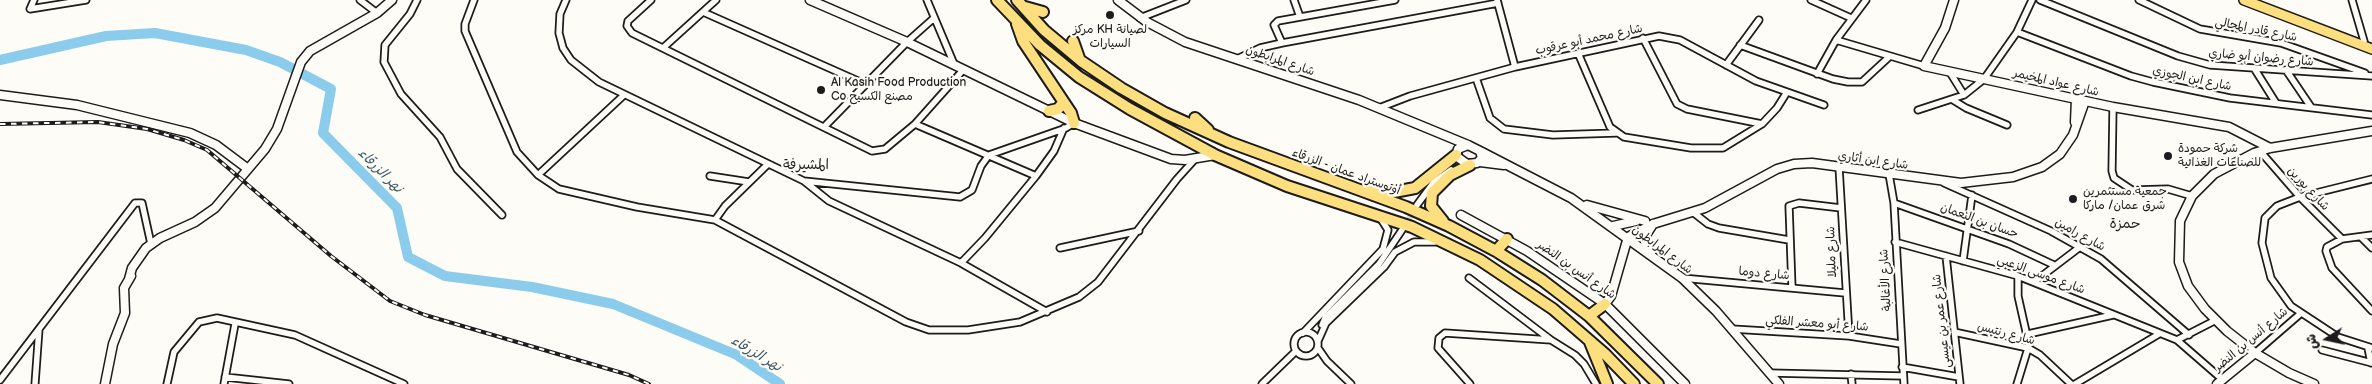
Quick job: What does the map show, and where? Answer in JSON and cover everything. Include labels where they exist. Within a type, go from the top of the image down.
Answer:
[{"type":"highway","points":[[997,0],[1046,50],[1094,87],[1215,155],[1287,186],[1412,227],[1453,246],[1533,294],[1590,341],[1634,384]]},
{"type":"highway","points":[[1018,2],[1032,11],[1042,12]]},
{"type":"highway","name":"أوتوستراد عمان - الزرقاء","points":[[1018,2],[1049,34],[1082,61],[1142,101],[1215,136],[1450,226],[1496,251],[1542,280],[1589,316],[1658,384]]},
{"type":"highway","points":[[1016,20],[1023,41],[1074,123]]},
{"type":"highway","points":[[1073,41],[1082,61]]},
{"type":"highway","points":[[1049,111],[1058,109],[1063,103]]},
{"type":"highway","points":[[1195,118],[1215,136]]},
{"type":"highway","points":[[1356,190],[1394,192],[1415,188],[1456,154]]},
{"type":"highway","points":[[1450,226],[1433,211],[1430,202],[1432,193],[1450,175],[1472,163]]},
{"type":"highway","points":[[1496,251],[1507,239]]},
{"type":"highway","points":[[1589,316],[1605,304]]},
{"type":"highway","points":[[1590,341],[1607,384]]},
{"type":"main road","points":[[2244,0],[2372,49]]},
{"type":"main road","points":[[2257,0],[2368,43]]},
{"type":"street","points":[[34,0],[30,9],[86,0]]},
{"type":"street","points":[[360,0],[377,12]]},
{"type":"street","points":[[129,278],[151,250],[215,208],[248,169],[273,136],[301,62],[310,50],[377,12],[392,0]]},
{"type":"street","points":[[417,0],[410,14],[391,35],[385,45],[384,62],[401,94],[440,138],[457,169],[502,215]]},
{"type":"street","points":[[474,0],[465,24],[465,31],[518,152],[538,175],[559,189],[637,207],[715,220],[906,322],[929,330],[968,330],[1020,322],[1079,298],[1098,282],[1177,179],[1196,158],[1195,144]]},
{"type":"street","points":[[566,0],[560,14],[559,34],[564,48],[571,60],[598,82],[804,182],[829,201],[961,263],[1047,312]]},
{"type":"street","points":[[651,0],[630,17],[627,26],[632,33],[876,151],[888,147],[915,124],[964,69]]},
{"type":"street","points":[[663,48],[716,0]]},
{"type":"street","points":[[810,0],[907,42],[1074,123],[1171,159],[1215,155]]},
{"type":"street","points":[[927,0],[954,64]]},
{"type":"street","name":"شارع المرابطون","points":[[1118,0],[1140,18],[1185,42],[1379,108],[1468,145],[1571,198],[1628,237],[1696,289],[1779,384]]},
{"type":"street","points":[[1140,18],[1186,0]]},
{"type":"street","points":[[1294,0],[1300,17]]},
{"type":"street","points":[[1282,43],[1274,24],[1300,17],[1395,0]]},
{"type":"street","points":[[1811,0],[1852,18]]},
{"type":"street","points":[[1817,74],[1836,40],[1866,0]]},
{"type":"street","points":[[1924,66],[1945,28],[1954,0]]},
{"type":"street","points":[[1918,110],[1964,95],[1984,79],[2017,32],[2032,0]]},
{"type":"street","name":"شارع رضوان أبو ضاري","points":[[2040,0],[2178,56],[2210,65],[2372,76]]},
{"type":"street","name":"شارع قادر المجالي","points":[[2139,0],[2200,29],[2281,43],[2372,76]]},
{"type":"street","points":[[2352,0],[2368,43]]},
{"type":"street","points":[[1237,59],[1260,48],[1282,43],[1498,2],[1515,67]]},
{"type":"street","points":[[703,12],[865,84]]},
{"type":"street","points":[[825,126],[907,42],[934,18]]},
{"type":"street","points":[[1726,65],[1759,20]]},
{"type":"street","name":"شارع ابن الجوزي","points":[[2017,32],[2131,76],[2187,90],[2372,115]]},
{"type":"street","name":"شارع محمد أبو عرقوب","points":[[1379,108],[1410,96],[1515,67],[1659,36],[1680,40],[1756,81],[1824,105]]},
{"type":"street","points":[[1643,38],[1677,104],[1686,109],[1762,124]]},
{"type":"street","name":"شارع عواد المخيمر","points":[[1836,40],[1951,74],[1984,79],[2113,107],[2229,127],[2270,148]]},
{"type":"street","points":[[1740,45],[1817,74],[1848,82],[1862,82],[1874,74],[1889,57]]},
{"type":"street","points":[[1578,53],[1610,127],[1616,133]]},
{"type":"street","points":[[2254,68],[2276,103]]},
{"type":"street","points":[[2286,70],[2311,107]]},
{"type":"street","points":[[1951,74],[1964,95]]},
{"type":"street","points":[[1476,78],[1490,118],[1504,130],[1554,135],[1616,133],[1653,142],[1710,150],[1733,144],[1762,124],[1780,104],[1787,92]]},
{"type":"street","points":[[0,95],[96,109],[190,133],[216,145],[248,169]]},
{"type":"street","points":[[538,175],[624,95]]},
{"type":"street","name":"شارع ابن أثاري","points":[[2074,129],[2076,99]]},
{"type":"street","points":[[1953,100],[1966,108],[2007,125]]},
{"type":"street","name":"شارع ابن أثاري","points":[[1612,226],[1653,222],[1694,213],[1787,165],[1812,163],[1944,182],[1986,181],[2013,177],[2042,167],[2060,154],[2068,145],[2085,101]]},
{"type":"street","points":[[2113,107],[2112,171],[2114,178],[2132,190],[2168,189],[2192,196]]},
{"type":"street","points":[[804,182],[960,197],[972,190],[981,166],[989,155],[1074,123]]},
{"type":"street","points":[[915,124],[1036,176]]},
{"type":"street","points":[[961,263],[985,238],[1036,176],[1054,151],[1064,128]]},
{"type":"street","points":[[2314,384],[2289,373],[2255,353],[2216,320],[2192,291],[2179,262],[2178,236],[2180,221],[2192,196],[2218,171],[2257,152],[2270,148],[2372,131]]},
{"type":"street","name":"شارع المرابطون","points":[[1441,134],[1456,154],[1472,163],[1506,166]]},
{"type":"street","points":[[2248,136],[2257,152]]},
{"type":"street","points":[[1417,205],[1429,187],[1446,172],[1460,147],[1468,145]]},
{"type":"street","points":[[1446,172],[1482,158],[1480,152]]},
{"type":"street","name":"شارع بورين","points":[[2257,152],[2342,239]]},
{"type":"street","points":[[715,220],[749,182],[768,165]]},
{"type":"street","name":"شارع مليلا","points":[[1838,167],[1849,336]]},
{"type":"street","name":"شارع الأغالبة","points":[[1889,174],[1894,203],[1900,344],[1904,384]]},
{"type":"street","points":[[710,176],[749,182]]},
{"type":"street","points":[[2322,350],[2372,363],[2370,348],[2338,337],[2300,314],[2274,285],[2268,271],[2262,243],[2263,223],[2269,213],[2277,206],[2300,197],[2372,179]]},
{"type":"street","name":"شارع رامين","points":[[1944,182],[2045,228],[2080,247],[2116,270],[2189,335]]},
{"type":"street","points":[[1963,261],[1972,195]]},
{"type":"street","points":[[1571,198],[1607,212],[1653,222],[1646,235],[1646,242],[1652,256]]},
{"type":"street","points":[[0,380],[135,203],[142,203],[151,244]]},
{"type":"street","points":[[1792,288],[1789,208],[1792,204],[1799,203],[1841,208]]},
{"type":"street","name":"حسان بن النعمان","points":[[1894,203],[2025,250],[2054,265]]},
{"type":"street","points":[[1296,351],[1293,341],[1295,337],[1303,333],[1374,260],[1386,243],[1386,224],[1366,211]]},
{"type":"street","points":[[1694,213],[1708,224],[1719,228],[1789,240]]},
{"type":"street","name":"شارع أنس بن النضر","points":[[1461,215],[1507,239],[1554,268],[1605,304],[1686,384]]},
{"type":"street","name":"شارع ابن أثاري","points":[[1628,237],[1653,222]]},
{"type":"street","points":[[105,384],[113,344],[123,320],[123,297],[130,273],[138,258],[151,244],[183,228]]},
{"type":"street","points":[[1308,354],[1318,345],[1325,318],[1378,264],[1402,230]]},
{"type":"street","points":[[1060,248],[1139,231]]},
{"type":"street","points":[[2372,235],[2342,239],[2327,247],[2328,262],[2372,311]]},
{"type":"street","points":[[1605,304],[1611,296],[1628,237]]},
{"type":"street","points":[[2361,237],[2372,248]]},
{"type":"street","points":[[1322,329],[1384,267],[1400,248],[1422,241],[1453,246]]},
{"type":"street","name":"شارع موسى الزعبي","points":[[1895,242],[2018,276],[2177,340],[2220,382]]},
{"type":"street","points":[[2034,282],[2080,247]]},
{"type":"street","name":"شارع عمر بن عيسى","points":[[1946,256],[1959,381]]},
{"type":"street","points":[[2017,384],[2028,348],[2028,334],[2018,296],[2018,276]]},
{"type":"street","points":[[1469,278],[1551,340],[1580,359],[1596,384]]},
{"type":"street","name":"شارع دوما","points":[[1682,278],[1845,293]]},
{"type":"street","points":[[1310,324],[1345,298]]},
{"type":"street","name":"شارع أنس بن النضر","points":[[2220,382],[2300,314]]},
{"type":"street","points":[[2028,334],[2113,315]]},
{"type":"street","points":[[167,384],[174,352],[199,322],[217,318],[235,324],[295,335],[404,384]]},
{"type":"street","points":[[2177,340],[2216,320]]},
{"type":"street","points":[[235,324],[225,381],[289,384]]},
{"type":"street","points":[[36,384],[39,328]]},
{"type":"street","name":"شارع أبو معشر الفلكي","points":[[1732,330],[1849,336],[1900,344]]},
{"type":"street","points":[[1470,384],[1438,348],[1439,338],[1445,333],[1453,332],[1551,340]]},
{"type":"street","name":"شارع رنتيس","points":[[1954,332],[2028,348],[2040,355],[2073,384]]},
{"type":"street","points":[[1303,333],[1312,334],[1327,361],[1351,384]]},
{"type":"street","points":[[2073,384],[2159,334]]},
{"type":"street","points":[[1296,351],[1327,361]]},
{"type":"street","points":[[1262,384],[1296,351]]},
{"type":"street","points":[[1902,367],[1959,381]]},
{"type":"street","points":[[1770,373],[1903,376]]},
{"type":"street","points":[[1851,374],[1852,384]]},
{"type":"waterway","name":"نهر الزرقاء","points":[[0,60],[106,36],[155,33],[246,50],[280,62],[331,89],[323,133],[397,208],[408,257],[445,276],[532,287],[613,304],[737,355],[780,384]]},
{"type":"tunnel","points":[[1404,227],[1415,209]]},
{"type":"railway","points":[[0,124],[98,122],[147,129],[184,140],[207,150],[331,256],[390,301],[425,315],[629,375],[649,384]]},
{"type":"place","name":"مركز KH لصيانة السيارات","points":[[1110,15]]},
{"type":"place","name":"Al Kasih Food Production Co مصنع الكسيح","points":[[821,90]]},
{"type":"place","name":"شركة حمودة للصناعات الغذائية","points":[[2168,156]]},
{"type":"place","name":"جمعية مستثمرين شرق عمان/ ماركا","points":[[2073,199]]},
{"type":"district","name":"المشيرفة","points":[[806,165]]},
{"type":"district","name":"حمزة","points":[[2125,224]]}]
